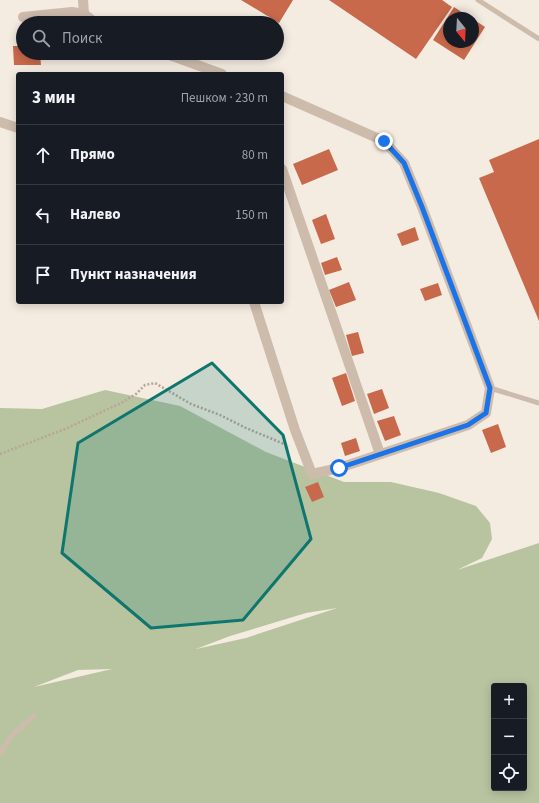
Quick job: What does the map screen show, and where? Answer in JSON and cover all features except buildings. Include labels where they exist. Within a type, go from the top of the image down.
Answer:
[{"type":"street","points":[[83,0],[84,14]]},
{"type":"street","points":[[33,16],[72,12],[84,14],[87,16]]},
{"type":"street","points":[[183,60],[216,72]]},
{"type":"street","points":[[255,304],[295,430],[312,474],[339,468],[468,425],[486,413],[490,388],[404,163],[384,141],[284,97]]},
{"type":"street","points":[[0,122],[16,127]]},
{"type":"street","points":[[284,182],[286,195],[380,454]]},
{"type":"lane","points":[[478,0],[539,39]]},
{"type":"lane","points":[[490,388],[539,403]]},
{"type":"lane","points":[[0,753],[12,734],[34,716]]},
{"type":"path","points":[[0,454],[65,429],[120,403],[136,394],[145,385],[154,383],[191,404],[220,415],[304,454]]},
{"type":"highlighted area","points":[[212,363],[283,435],[311,539],[243,620],[151,628],[62,553],[78,443]]},
{"type":"green space","points":[[105,390],[180,406],[266,452],[344,482],[391,482],[439,493],[476,506],[490,523],[492,539],[482,558],[457,570],[539,543],[539,803],[0,803],[0,408],[42,409]],"holes":[[[337,608],[246,638],[196,649],[230,636],[306,613]],[[112,669],[34,687],[78,670]]]},
{"type":"route","points":[[339,468],[468,425],[486,413],[490,388],[404,163],[384,141]]}]
